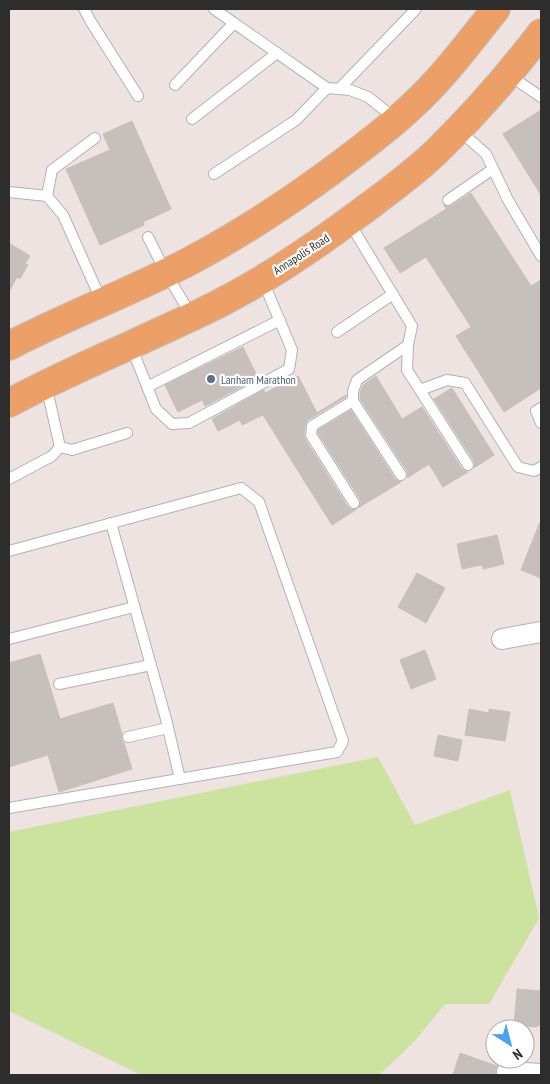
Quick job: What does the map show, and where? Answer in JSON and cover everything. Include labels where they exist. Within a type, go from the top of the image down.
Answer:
[{"type":"main road","points":[[9,346],[166,273],[258,223],[358,151],[413,106],[454,62],[496,9]]},
{"type":"main road","name":"Annapolis Road","points":[[9,403],[45,384],[225,301],[263,279],[328,236],[392,189],[435,153],[479,108],[541,33]]},
{"type":"street","points":[[502,639],[541,632]]},
{"type":"street","points":[[507,1072],[541,1074]]},
{"type":"lane","points":[[84,9],[138,96]]},
{"type":"lane","points":[[214,9],[327,88],[350,90],[368,97],[397,120]]},
{"type":"lane","points":[[339,89],[416,9]]},
{"type":"lane","points":[[176,85],[234,23]]},
{"type":"lane","points":[[192,119],[278,53]]},
{"type":"lane","points":[[508,75],[541,97]]},
{"type":"lane","points":[[214,174],[296,120],[327,88]]},
{"type":"lane","points":[[458,129],[486,154],[508,200],[541,256]]},
{"type":"lane","points":[[47,196],[52,170],[95,138]]},
{"type":"lane","points":[[448,200],[493,169]]},
{"type":"lane","points":[[9,192],[47,196],[63,215],[102,302]]},
{"type":"lane","points":[[349,221],[412,326],[408,345],[407,370],[468,465]]},
{"type":"lane","points":[[148,237],[166,273],[193,317]]},
{"type":"lane","points":[[131,345],[156,409],[172,424],[189,423],[289,369],[292,350],[263,279]]},
{"type":"lane","points":[[337,332],[393,294]]},
{"type":"lane","points":[[147,387],[280,320]]},
{"type":"lane","points":[[401,476],[353,400],[353,391],[357,380],[408,345]]},
{"type":"lane","points":[[420,390],[447,380],[465,383],[518,466],[534,472],[541,467]]},
{"type":"lane","points":[[45,384],[60,447]]},
{"type":"lane","points":[[353,400],[312,426],[311,435],[354,503]]},
{"type":"lane","points":[[541,408],[536,411],[541,423]]},
{"type":"lane","points":[[60,447],[72,450],[127,433]]},
{"type":"lane","points":[[9,479],[52,456],[60,447]]},
{"type":"lane","points":[[9,551],[241,488],[259,502],[343,741],[337,752],[9,808]]},
{"type":"lane","points":[[111,523],[168,728],[180,779]]},
{"type":"lane","points":[[9,639],[134,607]]},
{"type":"lane","points":[[59,684],[151,665]]},
{"type":"lane","points":[[128,737],[168,728]]},
{"type":"green space","points":[[378,757],[415,825],[510,790],[539,918],[489,1004],[445,1004],[414,1042],[379,1075],[141,1075],[9,1011],[9,832]]},
{"type":"building","points":[[541,110],[541,195],[503,134]]},
{"type":"building","points":[[132,121],[171,209],[143,222],[144,225],[100,245],[66,169],[110,150],[103,134]]},
{"type":"building","points":[[471,193],[531,286],[541,280],[541,388],[504,412],[456,336],[471,327],[426,257],[400,273],[384,248],[446,209],[444,205],[451,206]]},
{"type":"building","points":[[9,243],[30,256],[25,264],[28,265],[20,279],[17,277],[9,292]]},
{"type":"building","name":"Lanham Marathon","points":[[243,347],[258,378],[205,406],[202,400],[178,412],[165,385]]},
{"type":"building","points":[[298,376],[317,413],[346,395],[346,397],[308,420],[305,425],[304,434],[305,439],[348,507],[357,509],[332,525],[263,415],[242,425],[240,420],[218,431],[212,419],[264,390],[265,393]]},
{"type":"building","points":[[376,376],[402,419],[422,407],[462,469],[468,472],[443,487],[429,464],[407,478],[407,471],[360,399],[363,385]]},
{"type":"building","points":[[452,388],[494,455],[474,468],[474,461],[434,399]]},
{"type":"building","points":[[351,410],[395,479],[401,482],[358,508],[361,503],[360,499],[318,433],[318,430]]},
{"type":"building","points":[[541,523],[541,578],[521,570]]},
{"type":"building","points":[[497,535],[504,564],[483,569],[482,565],[462,569],[457,544]]},
{"type":"building","points":[[417,573],[445,588],[426,623],[398,607]]},
{"type":"building","points":[[425,650],[436,679],[411,689],[400,660]]},
{"type":"building","points":[[40,654],[60,719],[113,703],[122,734],[121,739],[132,769],[59,792],[48,755],[9,767],[9,663]]},
{"type":"building","points":[[469,709],[489,713],[489,709],[510,712],[505,741],[465,735]]},
{"type":"building","points":[[438,735],[462,740],[458,761],[434,756]]},
{"type":"building","points":[[517,989],[541,991],[541,1026],[537,1025],[535,1027],[535,1019],[515,1019]]},
{"type":"building","points":[[460,1053],[485,1062],[485,1069],[496,1069],[496,1075],[453,1075]]},
{"type":"place","name":"Lanham Marathon","points":[[211,379]]}]
